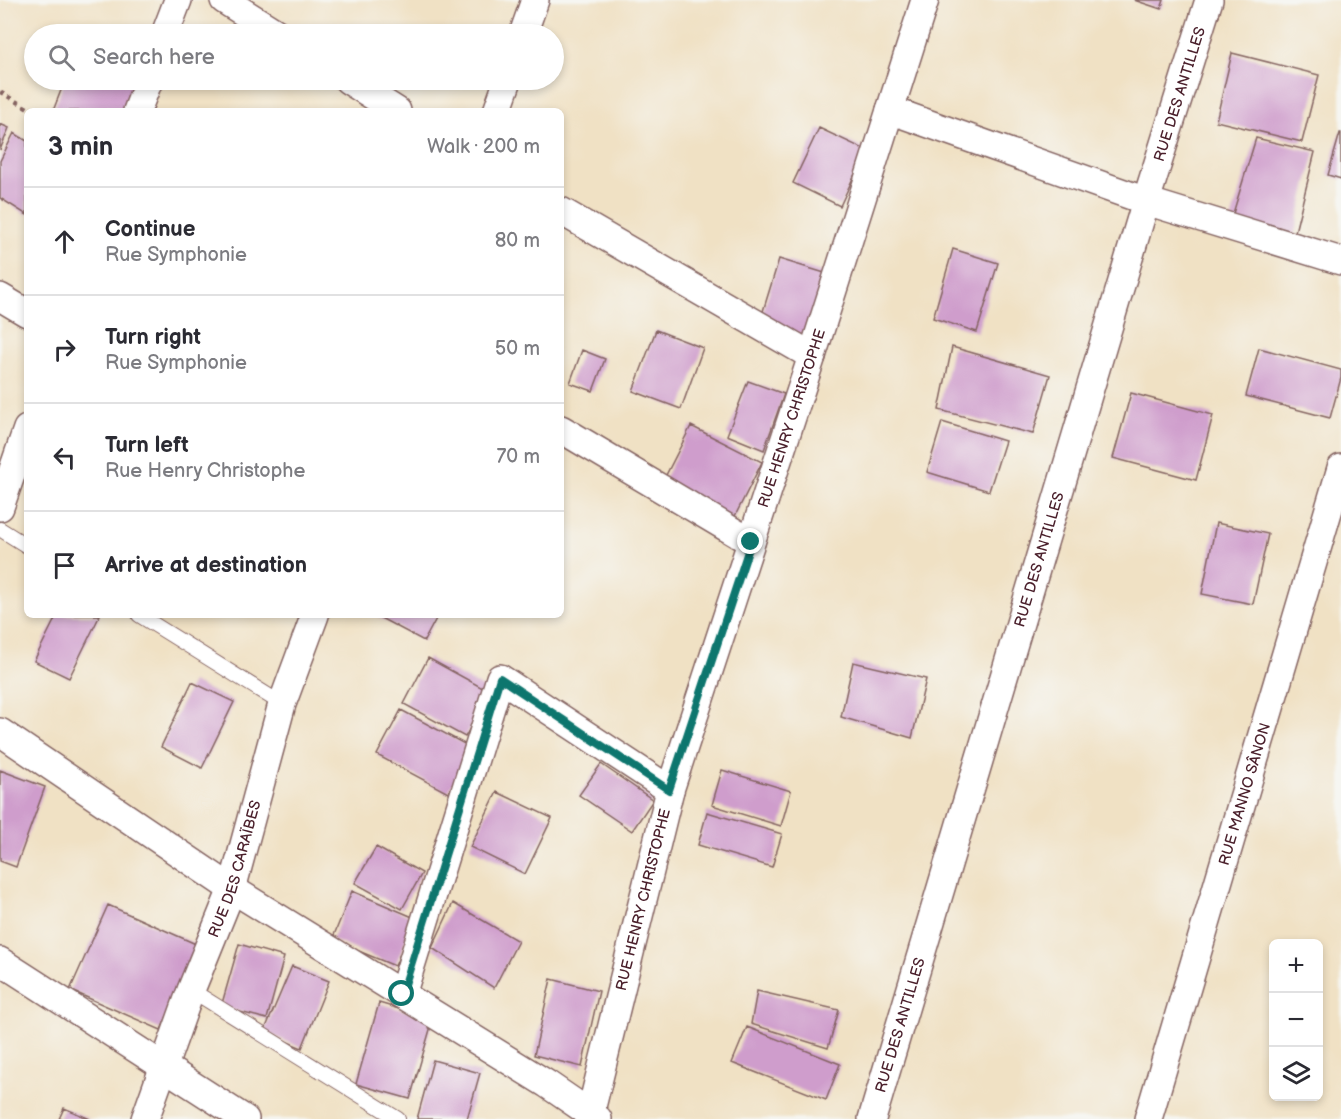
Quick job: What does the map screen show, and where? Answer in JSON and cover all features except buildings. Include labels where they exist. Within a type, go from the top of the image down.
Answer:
[{"type":"street","points":[[169,24],[178,0]]},
{"type":"street","points":[[224,0],[262,24]]},
{"type":"street","points":[[527,24],[535,0]]},
{"type":"street","name":"RUE HENRY CHRISTOPHE","points":[[593,1118],[669,790],[812,356],[925,0]]},
{"type":"street","name":"RUE DES ANTILLES","points":[[872,1119],[1146,201],[1209,0]]},
{"type":"street","points":[[138,108],[145,90]]},
{"type":"street","points":[[364,90],[392,108]]},
{"type":"street","points":[[498,108],[504,90]]},
{"type":"street","points":[[890,110],[1146,201],[1341,261]]},
{"type":"street","points":[[564,213],[812,356]]},
{"type":"street","points":[[0,297],[24,311]]},
{"type":"street","points":[[564,431],[751,542]]},
{"type":"street","points":[[1,503],[24,438]]},
{"type":"street","name":"RUE MANNO SÂNON","points":[[1148,1119],[1341,468]]},
{"type":"street","name":"RUE DES CARAÏBES","points":[[145,1119],[191,990],[232,889],[282,704],[314,618]]},
{"type":"street","points":[[402,994],[500,678],[669,790]]},
{"type":"street","points":[[0,732],[232,889],[547,1084],[593,1118]]},
{"type":"street","points":[[0,961],[245,1119]]},
{"type":"lane","points":[[0,529],[24,544]]},
{"type":"lane","points":[[144,618],[282,704]]},
{"type":"lane","points":[[191,990],[398,1119]]},
{"type":"path","points":[[0,92],[28,108]]},
{"type":"route","points":[[402,994],[500,678],[669,790],[751,542]]}]
